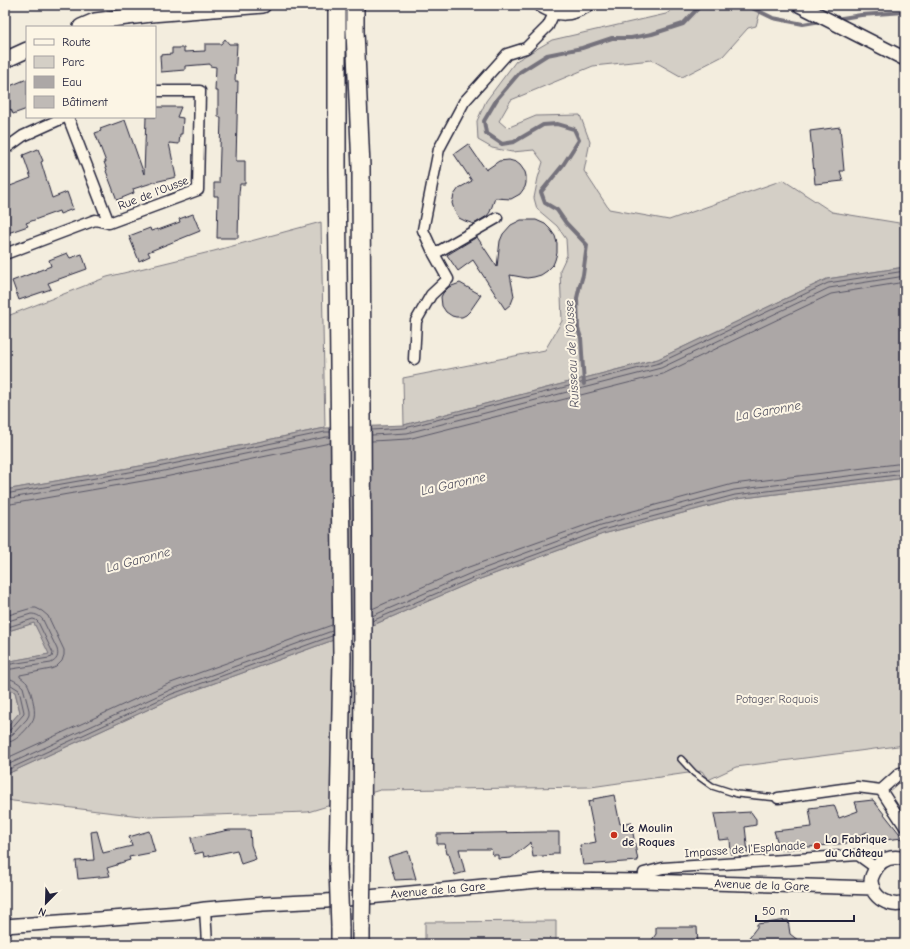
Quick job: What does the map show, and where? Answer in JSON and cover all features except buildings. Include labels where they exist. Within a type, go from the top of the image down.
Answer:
[{"type":"highway","points":[[337,5],[337,169],[342,657],[338,867],[340,944]]},
{"type":"highway","points":[[355,5],[361,167],[363,654],[361,944]]},
{"type":"main road","points":[[83,26],[95,21],[152,14],[263,5]]},
{"type":"main road","points":[[549,8],[565,12],[577,10],[586,5]]},
{"type":"main road","points":[[15,58],[26,51]]},
{"type":"street","points":[[804,7],[905,59]]},
{"type":"street","points":[[414,359],[416,321],[431,295],[448,279],[423,230],[439,149],[464,102],[507,54],[526,48],[548,26],[549,8]]},
{"type":"street","name":"Rue de l'Ousse","points":[[5,254],[96,220],[109,223],[198,190],[200,91],[156,91]]},
{"type":"street","points":[[5,149],[23,136],[63,118]]},
{"type":"street","points":[[68,118],[109,223]]},
{"type":"street","points":[[434,254],[496,218]]},
{"type":"street","points":[[778,798],[857,787],[881,790],[900,773],[905,772]]},
{"type":"street","points":[[881,790],[905,828]]},
{"type":"street","name":"Impasse de l'Esplanade","points":[[643,881],[644,873],[663,868],[858,855],[876,868]]},
{"type":"street","points":[[905,859],[898,856],[881,861],[871,880],[877,896],[886,903],[894,905],[902,905],[905,903]]},
{"type":"street","name":"Avenue de la Gare","points":[[5,926],[179,913],[204,909],[262,904],[326,901],[548,880],[643,881],[873,888]]},
{"type":"street","points":[[204,909],[207,944]]},
{"type":"lane","points":[[681,759],[694,773],[712,786],[737,794],[778,798]]},
{"type":"green space","points":[[680,5],[762,5],[756,26],[748,28],[723,56],[682,77],[652,60],[593,66],[511,100],[499,121],[507,128],[536,116],[580,115],[590,142],[584,171],[609,209],[669,220],[783,180],[832,212],[899,223],[905,222],[905,267],[827,279],[658,359],[404,425],[403,378],[545,350],[562,321],[560,270],[567,255],[566,239],[557,226],[537,209],[534,198],[543,162],[534,150],[512,152],[492,148],[478,140],[477,121],[486,101],[516,61],[552,40],[666,14]]},
{"type":"green space","points":[[321,222],[325,428],[157,463],[5,490],[5,317],[107,277],[214,251]]},
{"type":"green space","name":"Potager Roquois","points":[[905,478],[905,745],[736,767],[708,780],[702,771],[591,787],[380,790],[308,812],[149,817],[5,799],[5,775],[173,698],[364,629],[472,582],[603,534],[736,499]]},
{"type":"green space","points":[[34,623],[50,654],[5,662],[5,632]]},
{"type":"green space","points":[[5,686],[15,692],[20,712],[5,729]]},
{"type":"green space","points":[[556,921],[556,944],[425,944],[425,922]]},
{"type":"water","name":"La Garonne","points":[[905,267],[905,478],[736,499],[603,534],[472,582],[364,629],[173,698],[5,775],[5,729],[20,712],[15,692],[5,686],[5,662],[49,654],[34,623],[5,632],[5,490],[157,463],[325,428],[404,425],[658,359],[827,279]]},
{"type":"waterway","name":"Ruisseau de l'Ousse","points":[[584,384],[581,338],[578,329],[577,298],[583,275],[587,245],[566,223],[557,210],[545,203],[541,192],[563,165],[579,140],[574,129],[557,124],[543,125],[514,142],[502,144],[486,133],[484,121],[497,99],[520,72],[547,55],[582,48],[612,38],[631,38],[652,34],[683,24],[701,5]]},
{"type":"waterway","name":"Ruisseau de l'Ousse","points":[[746,5],[773,18],[803,24],[821,21]]},
{"type":"waterway","name":"Ruisseau de l'Ousse","points":[[836,19],[861,15],[905,12]]},
{"type":"place","name":"Le Moulin de Roques","points":[[614,835]]},
{"type":"place","name":"La Fabrique du Château","points":[[817,846]]}]
